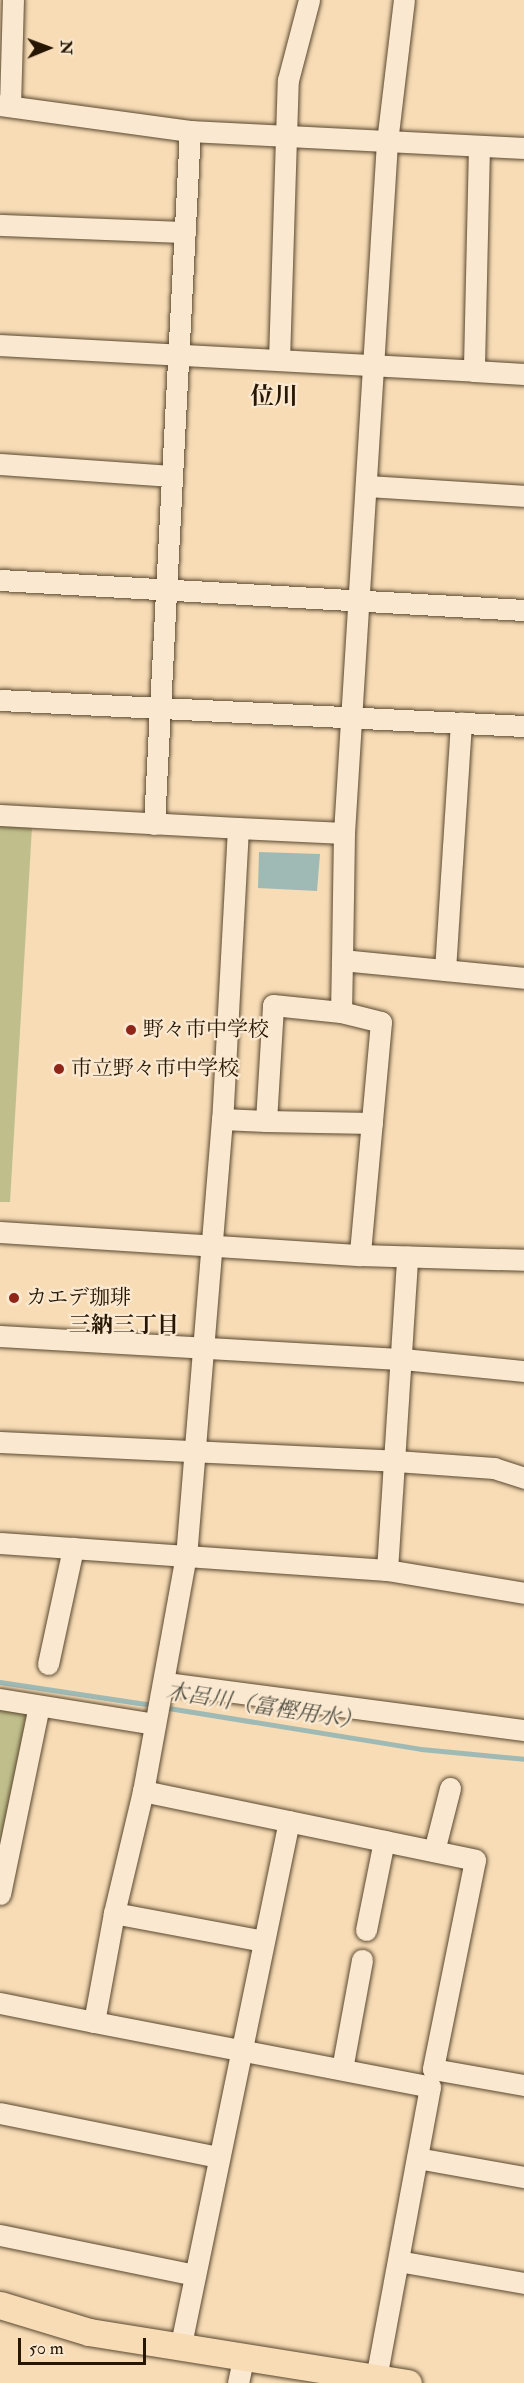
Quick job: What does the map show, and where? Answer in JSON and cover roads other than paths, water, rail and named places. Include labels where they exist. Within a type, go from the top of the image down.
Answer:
[{"type":"main road","points":[[0,2306],[89,2332],[180,2349],[241,2371],[376,2378],[408,2383]]},
{"type":"street","points":[[13,0],[5,106],[190,131],[286,138],[524,147]]},
{"type":"street","points":[[279,360],[288,80],[309,0]]},
{"type":"street","points":[[342,1012],[344,833],[351,718],[387,142],[404,0]]},
{"type":"street","points":[[154,824],[190,131]]},
{"type":"street","points":[[474,371],[479,146]]},
{"type":"street","points":[[0,225],[185,232]]},
{"type":"street","points":[[0,345],[524,374]]},
{"type":"street","points":[[0,464],[172,476]]},
{"type":"street","points":[[366,486],[524,496]]},
{"type":"street","points":[[0,580],[359,598],[524,610]]},
{"type":"street","points":[[0,700],[524,726]]},
{"type":"street","points":[[445,970],[462,723]]},
{"type":"street","points":[[0,815],[344,833]]},
{"type":"street","points":[[94,2022],[114,1913],[161,1702],[186,1555],[209,1246],[222,1119],[238,828]]},
{"type":"street","points":[[342,960],[524,978]]},
{"type":"street","points":[[266,1121],[273,1005],[342,1012],[381,1022],[360,1255]]},
{"type":"street","points":[[222,1119],[372,1123]]},
{"type":"street","points":[[0,1232],[360,1255],[524,1260]]},
{"type":"street","points":[[387,1570],[403,1359],[407,1257]]},
{"type":"street","points":[[0,1336],[403,1359],[524,1371]]},
{"type":"street","points":[[0,1442],[195,1455],[396,1461],[494,1468],[524,1478]]},
{"type":"street","points":[[0,1543],[387,1570],[524,1593]]},
{"type":"street","points":[[48,1664],[73,1548]]},
{"type":"street","points":[[0,1699],[39,1706],[161,1702],[524,1730]]},
{"type":"street","points":[[0,1894],[39,1706]]},
{"type":"street","points":[[434,1851],[450,1788]]},
{"type":"street","points":[[143,1791],[475,1860],[431,2078],[376,2378]]},
{"type":"street","points":[[180,2349],[239,2048],[289,1821]]},
{"type":"street","points":[[366,1930],[384,1841]]},
{"type":"street","points":[[114,1913],[263,1941]]},
{"type":"street","points":[[342,2069],[362,1960]]},
{"type":"street","points":[[0,2003],[342,2069],[524,2085]]},
{"type":"street","points":[[0,2114],[218,2157]]},
{"type":"street","points":[[417,2158],[524,2177]]},
{"type":"street","points":[[0,2235],[195,2274]]},
{"type":"street","points":[[398,2261],[524,2283]]},
{"type":"water","points":[[259,852],[320,854],[317,891],[258,888]]},
{"type":"waterway","name":"木呂川（富樫用水）","points":[[0,1682],[152,1705]]},
{"type":"waterway","name":"木呂川（富樫用水）","points":[[162,1707],[421,1749],[524,1759]]},
{"type":"place","name":"野々市中学校","points":[[131,1030]]},
{"type":"place","name":"市立野々市中学校","points":[[59,1069]]},
{"type":"place","name":"カエデ珈琲","points":[[14,1298]]},
{"type":"district","name":"位川","points":[[274,397]]},
{"type":"district","name":"三納三丁目","points":[[124,1326]]}]
